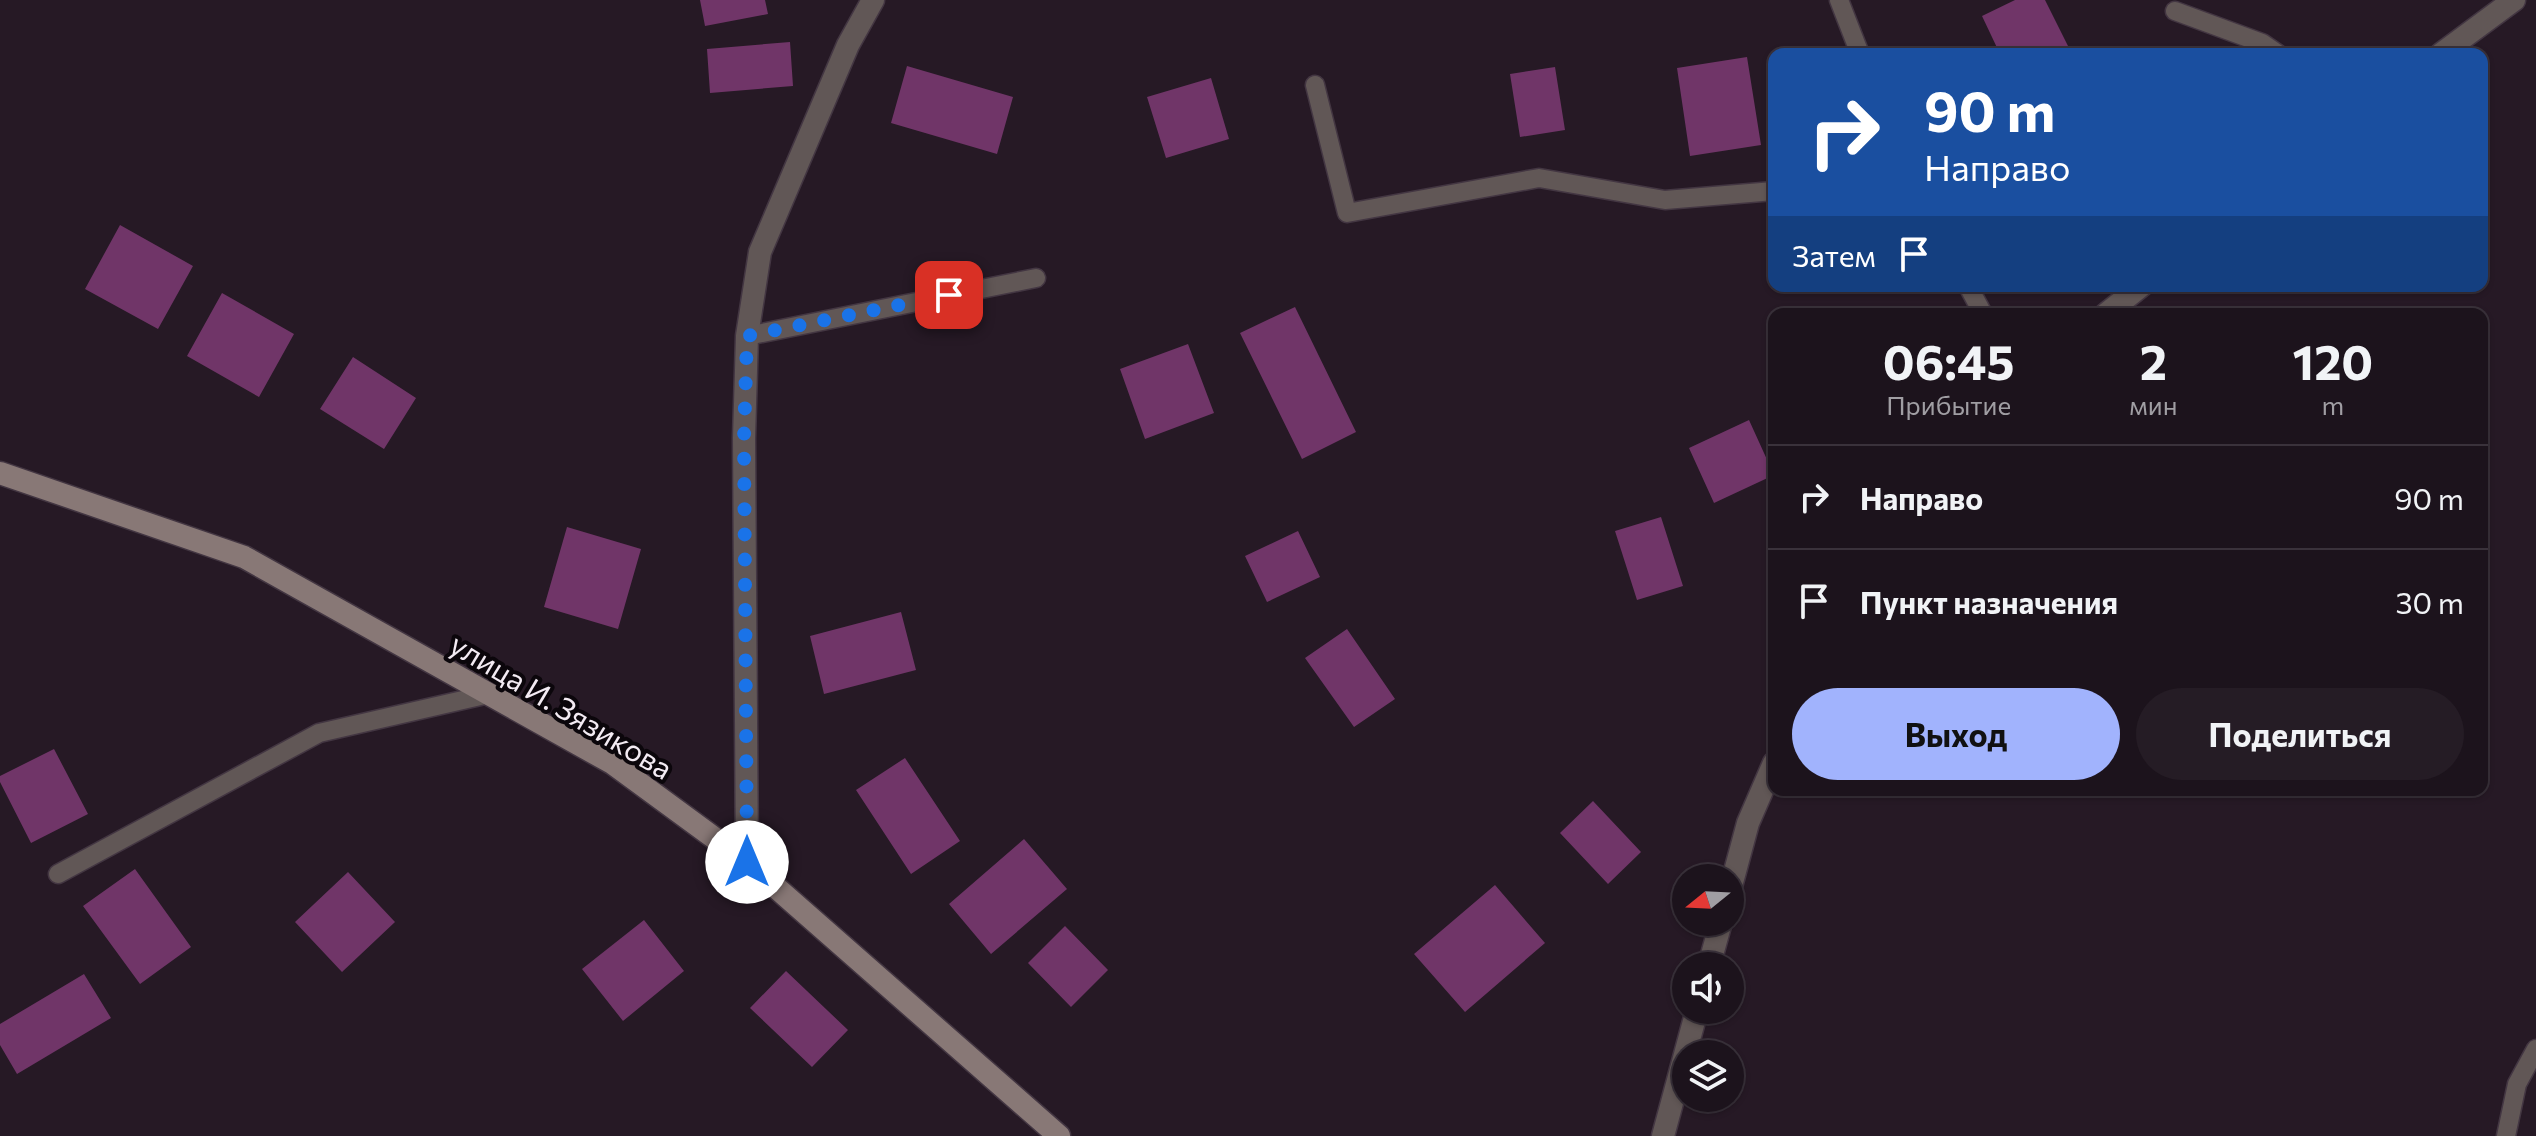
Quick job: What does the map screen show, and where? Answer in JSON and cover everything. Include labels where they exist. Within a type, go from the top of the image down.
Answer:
[{"type":"main road","name":"улица И. Зязикова","points":[[0,473],[244,557],[612,763],[747,862],[1059,1136]]},
{"type":"street","points":[[747,862],[744,453],[747,336],[760,252],[848,45],[873,0]]},
{"type":"street","points":[[2449,48],[2514,0]]},
{"type":"street","points":[[2114,308],[2134,292]]},
{"type":"street","points":[[1737,864],[1748,823],[1768,777]]},
{"type":"street","points":[[1663,1136],[1693,1024]]},
{"type":"lane","points":[[1839,0],[1858,48]]},
{"type":"lane","points":[[2175,11],[2269,48]]},
{"type":"lane","points":[[1315,85],[1347,213],[1539,178],[1665,200],[1768,191]]},
{"type":"lane","points":[[747,336],[1036,278]]},
{"type":"lane","points":[[58,874],[319,733],[489,694]]},
{"type":"lane","points":[[2506,1136],[2517,1084],[2536,1049]]},
{"type":"building","points":[[700,0],[765,0],[768,14],[705,26]]},
{"type":"building","points":[[2015,0],[2045,0],[2068,46],[1997,48],[1982,16]]},
{"type":"building","points":[[790,42],[793,86],[710,93],[707,49]]},
{"type":"building","points":[[1747,57],[1761,145],[1690,156],[1677,68]]},
{"type":"building","points":[[907,66],[1013,97],[997,154],[891,123]]},
{"type":"building","points":[[1555,67],[1565,130],[1520,137],[1510,74]]},
{"type":"building","points":[[1211,78],[1229,139],[1166,158],[1147,97]]},
{"type":"building","points":[[120,225],[193,266],[158,329],[85,289]]},
{"type":"building","points":[[222,293],[294,334],[259,397],[187,356]]},
{"type":"building","points":[[1295,307],[1356,432],[1302,459],[1240,333]]},
{"type":"building","points":[[1188,344],[1214,413],[1145,439],[1120,369]]},
{"type":"building","points":[[353,357],[416,398],[384,449],[320,409]]},
{"type":"building","points":[[1749,420],[1768,462],[1768,478],[1714,503],[1689,448]]},
{"type":"building","points":[[1661,517],[1683,586],[1637,600],[1615,531]]},
{"type":"building","points":[[567,527],[641,549],[618,629],[544,607]]},
{"type":"building","points":[[1298,531],[1320,577],[1267,602],[1245,556]]},
{"type":"building","points":[[901,612],[916,670],[824,694],[810,636]]},
{"type":"building","points":[[1347,629],[1395,699],[1354,727],[1305,658]]},
{"type":"building","points":[[54,749],[88,814],[31,843],[0,782],[0,776]]},
{"type":"building","points":[[905,758],[960,841],[911,874],[856,790]]},
{"type":"building","points":[[1593,801],[1641,852],[1608,884],[1560,833]]},
{"type":"building","points":[[1024,839],[1067,889],[991,954],[949,904]]},
{"type":"building","points":[[135,869],[191,947],[140,984],[83,906]]},
{"type":"building","points":[[348,872],[395,922],[342,972],[295,922]]},
{"type":"building","points":[[1495,885],[1545,943],[1465,1012],[1414,954]]},
{"type":"building","points":[[644,920],[684,971],[623,1021],[582,969]]},
{"type":"building","points":[[1065,926],[1108,970],[1071,1007],[1028,963]]},
{"type":"building","points":[[786,971],[848,1030],[812,1067],[750,1008]]},
{"type":"building","points":[[84,974],[111,1018],[17,1074],[0,1045],[0,1024]]},
{"type":"route","points":[[747,862],[744,438],[747,336],[949,295]]}]
